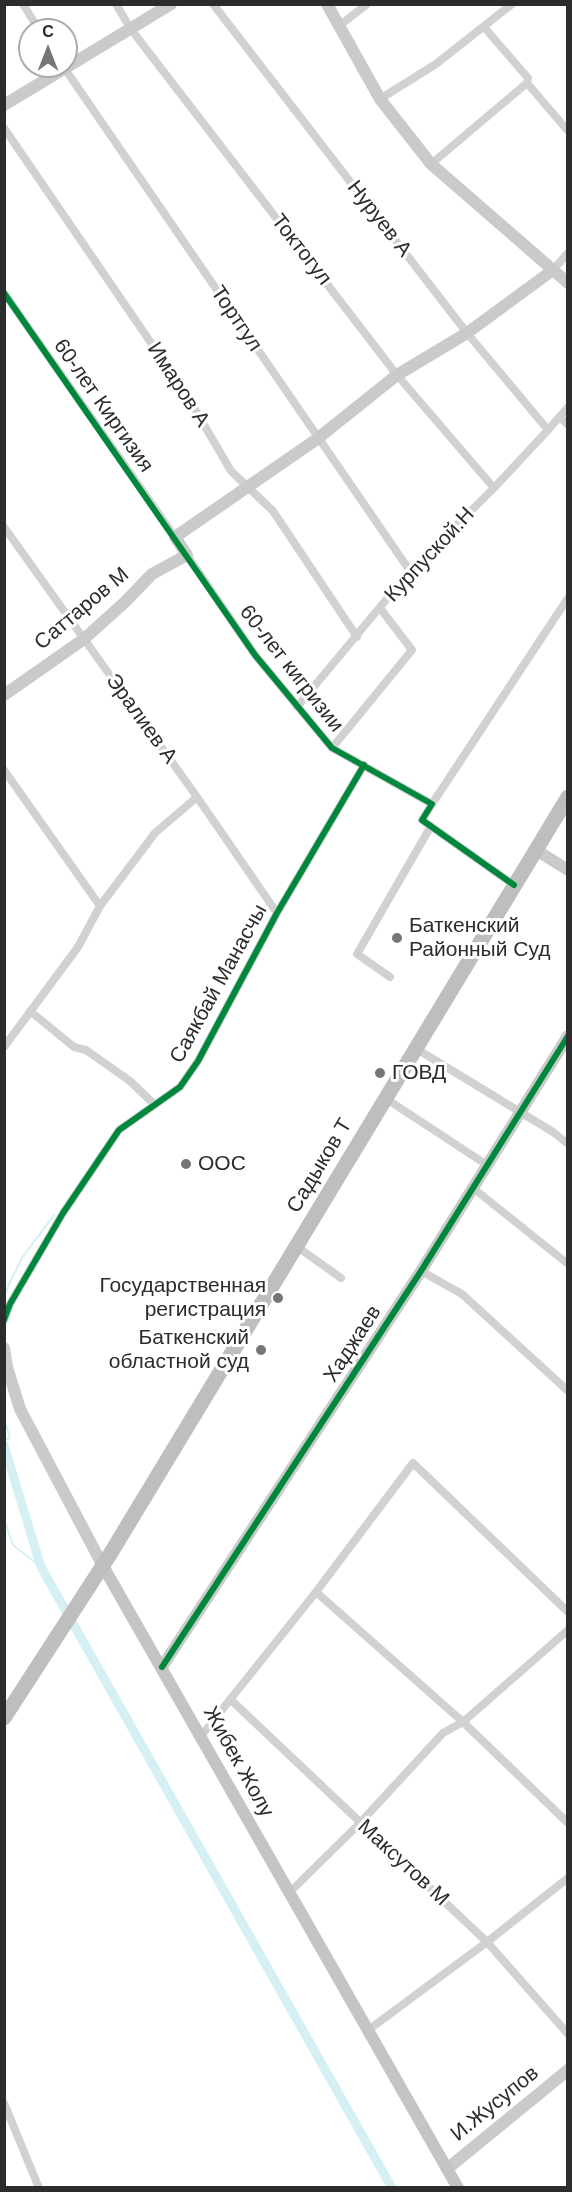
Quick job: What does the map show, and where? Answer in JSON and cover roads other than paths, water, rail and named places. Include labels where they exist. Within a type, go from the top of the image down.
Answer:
[{"type":"highway","name":"Садыков Т","points":[[4,1718],[106,1561],[567,797]]},
{"type":"main road","name":"Жибек Жолу","points":[[106,1561],[162,1667],[367,2031],[458,2187]]},
{"type":"street","points":[[23,4],[32,18]]},
{"type":"street","name":"Токтогул","points":[[116,4],[130,28],[397,375],[494,488]]},
{"type":"street","points":[[78,59],[171,4]]},
{"type":"street","name":"Нуруев А","points":[[213,4],[467,333],[548,430]]},
{"type":"street","points":[[327,4],[380,99],[431,165],[567,283]]},
{"type":"street","points":[[339,26],[367,4]]},
{"type":"street","points":[[380,99],[436,64],[512,4]]},
{"type":"street","points":[[484,27],[528,78],[527,83],[567,131]]},
{"type":"street","points":[[4,105],[47,78]]},
{"type":"street","name":"Тортгул","points":[[72,78],[410,572]]},
{"type":"street","points":[[431,165],[527,83]]},
{"type":"street","name":"Имаров А","points":[[4,128],[186,394],[231,471],[273,511],[357,637]]},
{"type":"street","points":[[187,555],[175,537],[317,438],[397,375],[467,333],[553,270],[567,253]]},
{"type":"street","name":"60-лет Киргизия","points":[[4,293],[175,537]]},
{"type":"street","name":"Курпуской.Н","points":[[297,707],[410,572],[494,488],[567,407]]},
{"type":"street","points":[[560,417],[567,425]]},
{"type":"street","name":"Эралиев А","points":[[4,527],[277,913]]},
{"type":"street","name":"Саттаров М","points":[[4,695],[84,639],[152,574],[187,555]]},
{"type":"street","name":"60-лет кигризии","points":[[187,555],[255,655],[332,748],[432,804]]},
{"type":"street","points":[[514,885],[422,820],[567,598]]},
{"type":"street","points":[[332,748],[412,650],[380,608]]},
{"type":"street","name":"Саякбай Манасчы","points":[[4,1320],[10,1304],[63,1212],[119,1130],[180,1087],[198,1061],[277,913],[364,765]]},
{"type":"street","points":[[4,770],[100,906]]},
{"type":"street","points":[[4,1047],[78,946],[100,906],[155,833],[197,797]]},
{"type":"street","points":[[390,977],[357,954],[431,826]]},
{"type":"street","points":[[536,850],[567,870]]},
{"type":"street","points":[[30,1011],[74,1047],[86,1050],[130,1080],[155,1105]]},
{"type":"street","name":"Хаджаев","points":[[162,1667],[421,1271],[567,1036]]},
{"type":"street","points":[[414,1048],[553,1132],[567,1144]]},
{"type":"street","points":[[385,1098],[487,1165]]},
{"type":"street","points":[[473,1188],[567,1264]]},
{"type":"street","points":[[296,1246],[341,1278]]},
{"type":"street","points":[[421,1271],[462,1294],[567,1391]]},
{"type":"street","name":"Жибек Жолу","points":[[4,1348],[7,1367],[20,1409],[106,1561]]},
{"type":"street","points":[[201,1736],[316,1592],[413,1463],[567,1612]]},
{"type":"street","points":[[316,1592],[463,1722],[567,1823]]},
{"type":"street","points":[[290,1893],[360,1823],[443,1734],[463,1722],[567,1630]]},
{"type":"street","name":"Максутов М","points":[[230,1699],[487,1942],[567,2034]]},
{"type":"street","points":[[367,2031],[487,1942],[567,1878]]},
{"type":"street","name":"И.Жусупов","points":[[447,2169],[567,2070]]},
{"type":"street","points":[[4,2103],[39,2187]]},
{"type":"waterway","points":[[4,1298],[22,1258],[54,1215]]},
{"type":"waterway","points":[[4,1418],[10,1438],[4,1440]]},
{"type":"waterway","points":[[4,1445],[41,1567],[392,2188]]},
{"type":"waterway","points":[[4,1519],[13,1545],[41,1567]]},
{"type":"place","name":"Баткенский Районный Суд","points":[[397,938]]},
{"type":"place","name":"ГОВД","points":[[380,1073]]},
{"type":"place","name":"ООС","points":[[186,1164]]},
{"type":"place","name":"Государственная регистрация","points":[[278,1298]]},
{"type":"place","name":"Баткенский областной суд","points":[[261,1350]]}]
